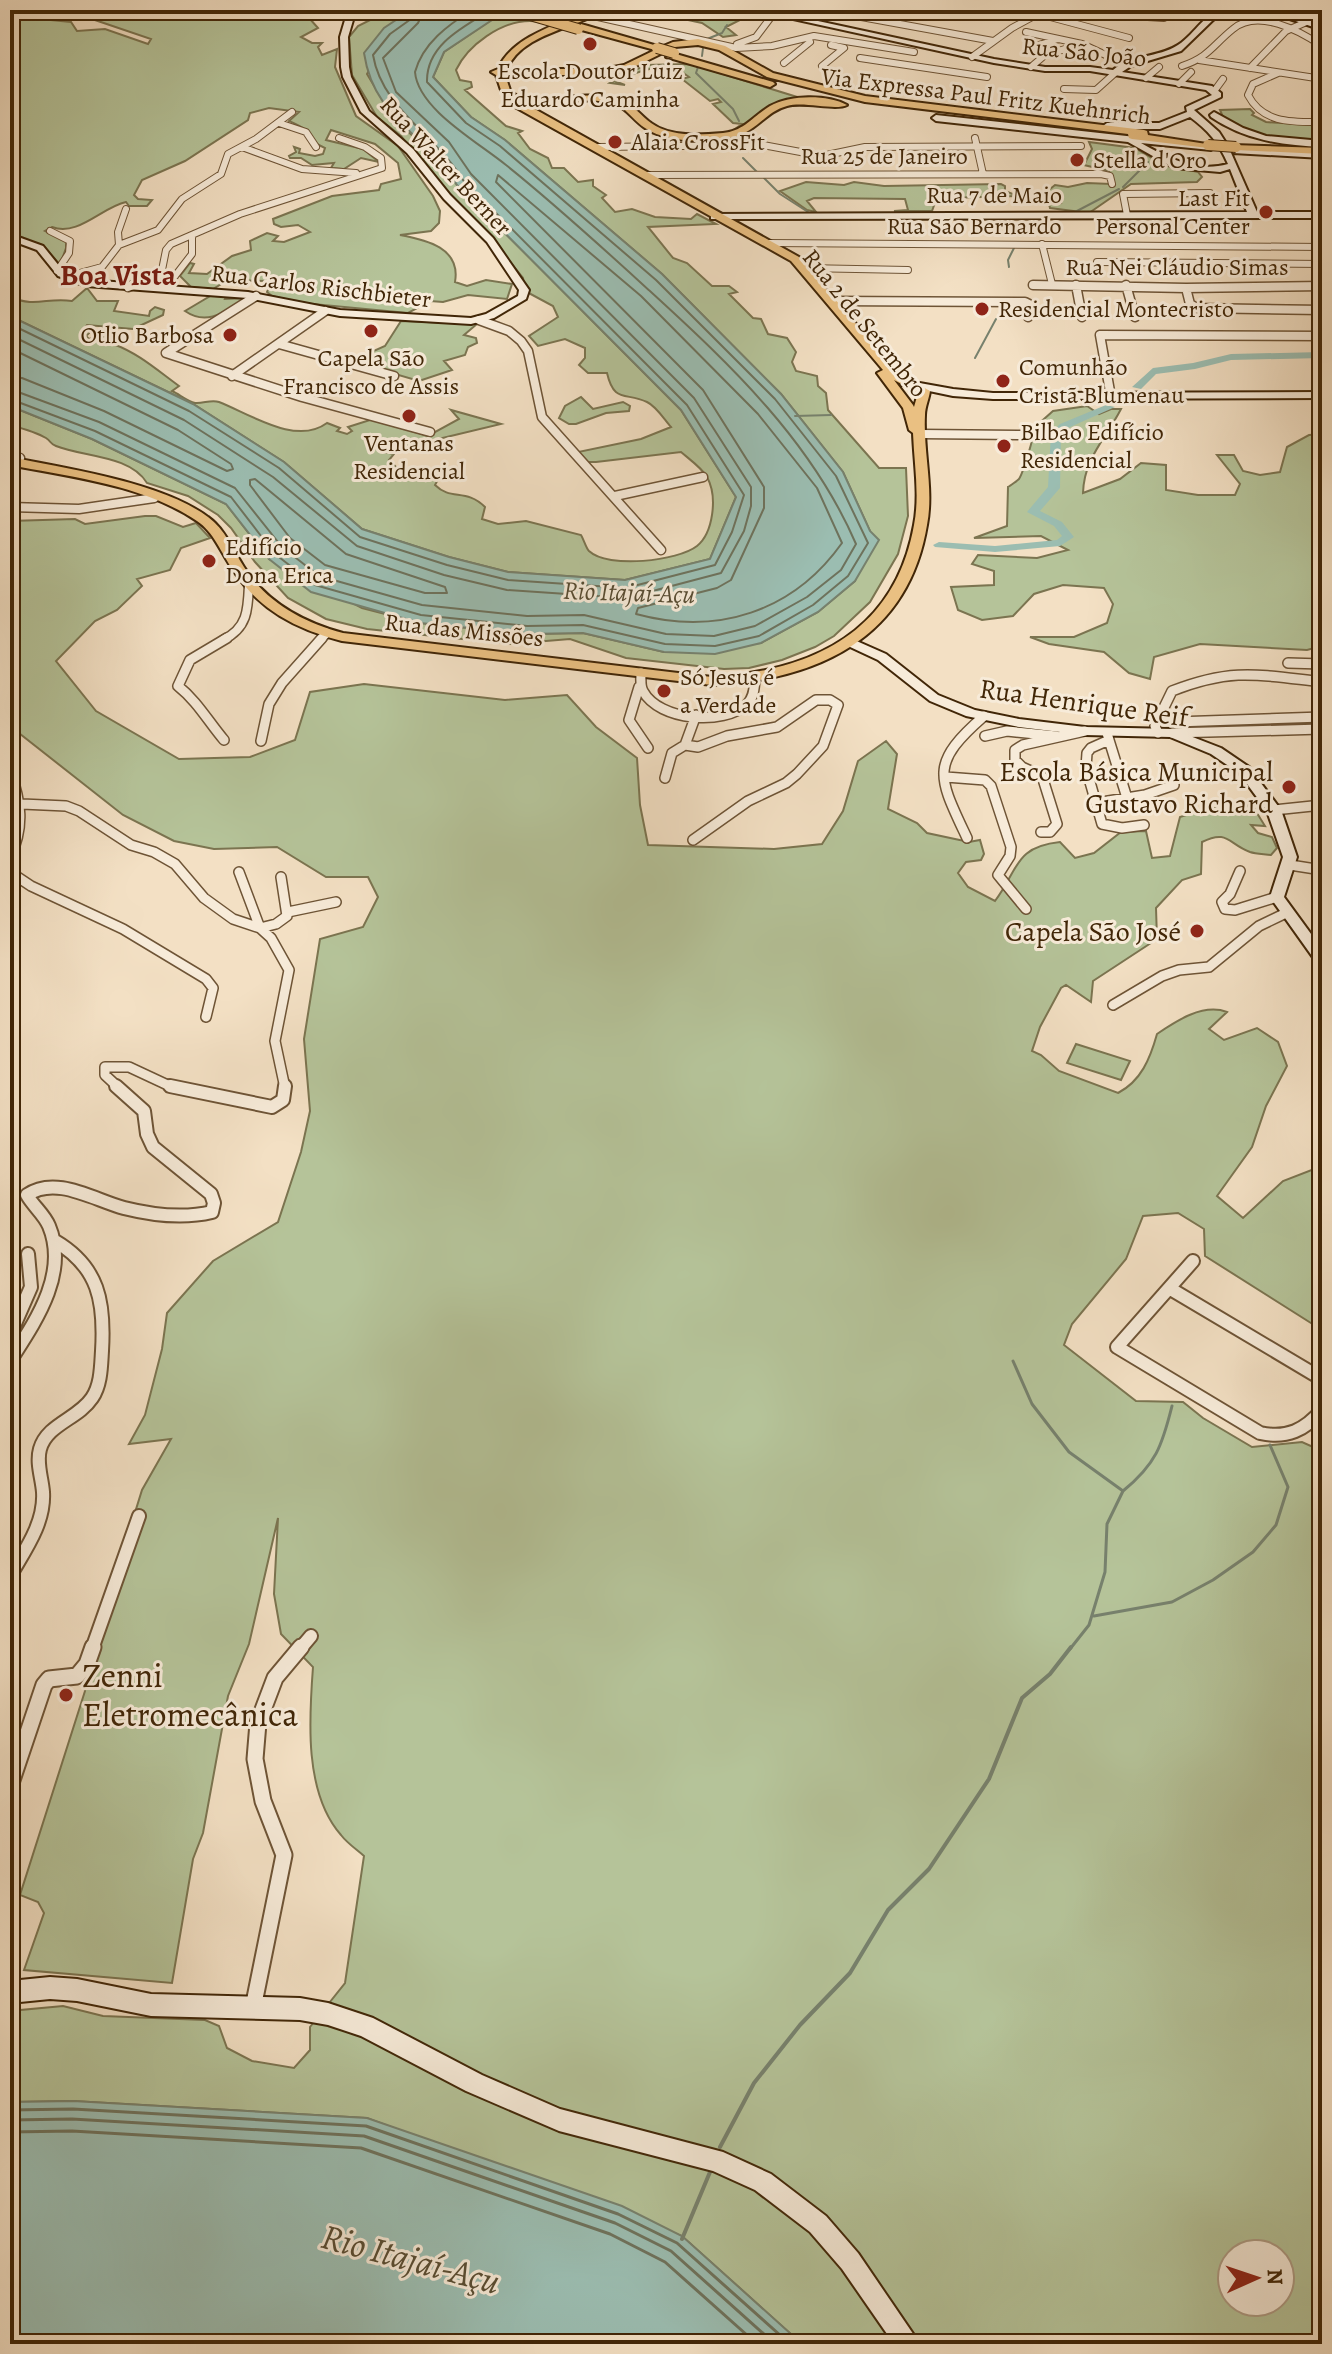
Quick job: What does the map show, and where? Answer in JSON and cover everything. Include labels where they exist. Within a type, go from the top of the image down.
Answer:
[{"type":"main road","name":"Via Expressa Paul Fritz Kuehnrich","points":[[513,10],[846,99],[938,115],[1144,133],[1231,157],[1321,152]]},
{"type":"main road","name":"Via Expressa Paul Fritz Kuehnrich","points":[[522,10],[655,49]]},
{"type":"main road","points":[[543,102],[521,105],[508,98],[499,72],[505,59],[517,48],[600,10]]},
{"type":"main road","points":[[586,72],[617,67],[635,58],[635,50],[621,41]]},
{"type":"main road","points":[[499,72],[618,69],[673,45],[691,42],[722,48],[767,78],[829,103]]},
{"type":"main road","points":[[606,86],[638,64],[686,44],[711,47],[735,59],[724,63],[638,64]]},
{"type":"main road","name":"Via Expressa Paul Fritz Kuehnrich","points":[[703,63],[862,105],[1077,130],[1208,150]]},
{"type":"main road","points":[[559,94],[557,78],[567,72]]},
{"type":"main road","points":[[586,72],[601,76],[606,86],[605,94],[594,99]]},
{"type":"main road","points":[[767,78],[865,99],[1144,133]]},
{"type":"main road","points":[[508,98],[559,94],[619,102],[630,108],[649,127],[692,136],[744,132],[755,127],[768,111],[786,103],[829,103],[988,120]]},
{"type":"main road","points":[[541,117],[535,108],[559,94]]},
{"type":"main road","name":"Rua 2 de Setembro","points":[[508,98],[769,243],[804,268],[894,375],[924,391],[919,412],[922,513],[911,550]]},
{"type":"main road","name":"Rua 2 de Setembro","points":[[521,105],[718,216],[795,266],[898,393],[912,417],[916,435],[916,512],[911,550]]},
{"type":"main road","points":[[938,115],[973,112]]},
{"type":"main road","points":[[1077,130],[1123,139]]},
{"type":"main road","points":[[898,393],[914,385]]},
{"type":"main road","points":[[898,393],[924,398]]},
{"type":"main road","name":"Rua das Missões","points":[[13,460],[154,498],[195,514],[221,537],[249,584],[279,612],[327,633],[362,641],[640,680],[755,680],[811,665],[855,643],[902,581],[911,550]]},
{"type":"main road","name":"Rua das Missões","points":[[13,460],[144,489],[201,511],[225,530],[250,573],[279,603],[311,622],[346,632],[725,676],[760,675],[789,668],[855,643]]},
{"type":"street","name":"Rua Walter Berner","points":[[352,10],[344,37],[345,67],[365,112],[410,151],[447,197],[490,240],[524,290],[523,297],[516,303],[479,320]]},
{"type":"street","name":"Rua São João","points":[[756,10],[994,61],[1031,67],[1082,68],[1216,92]]},
{"type":"street","points":[[935,10],[975,16]]},
{"type":"street","points":[[1109,10],[1160,19],[1168,10]]},
{"type":"street","points":[[1064,89],[1096,90],[1125,64],[1176,51],[1186,44],[1204,21],[1225,10]]},
{"type":"street","points":[[1267,10],[1322,28]]},
{"type":"street","points":[[591,12],[725,46],[752,48],[814,36],[914,52]]},
{"type":"street","points":[[972,57],[1043,12],[1129,38]]},
{"type":"street","points":[[725,46],[756,37],[774,13]]},
{"type":"street","points":[[845,14],[993,41]]},
{"type":"street","points":[[1250,68],[1265,57],[1278,38],[1289,29],[1322,15]]},
{"type":"street","points":[[1077,24],[1094,18]]},
{"type":"street","points":[[1182,66],[1199,60],[1241,24],[1263,22],[1289,29],[1322,46]]},
{"type":"street","points":[[1026,32],[1082,44],[1125,64]]},
{"type":"street","points":[[1039,45],[1059,38]]},
{"type":"street","points":[[799,40],[844,48],[822,66]]},
{"type":"street","points":[[784,63],[810,42]]},
{"type":"street","points":[[1055,52],[1082,44]]},
{"type":"street","points":[[1031,67],[1045,55]]},
{"type":"street","points":[[860,58],[986,79],[994,61]]},
{"type":"street","points":[[867,73],[875,60]]},
{"type":"street","points":[[1199,60],[1322,79]]},
{"type":"street","points":[[1146,78],[1159,67]]},
{"type":"street","points":[[1179,84],[1191,72]]},
{"type":"street","points":[[1278,73],[1253,84],[1248,95],[1251,104],[1271,118],[1322,122]]},
{"type":"street","points":[[1095,125],[1152,128],[1174,122],[1193,112],[1216,92],[1223,79]]},
{"type":"street","points":[[1216,92],[1213,117],[1253,215]]},
{"type":"street","points":[[1322,97],[1319,102],[1322,105]]},
{"type":"street","points":[[61,274],[106,264],[119,245],[158,230],[182,199],[217,177],[228,154],[292,112]]},
{"type":"street","points":[[1193,112],[1213,117],[1254,137],[1321,152],[1322,172]]},
{"type":"street","points":[[1193,112],[1213,117]]},
{"type":"street","points":[[938,115],[1208,150]]},
{"type":"street","points":[[279,123],[306,132],[316,147]]},
{"type":"street","points":[[161,275],[167,247],[240,214],[382,168],[381,158],[365,147],[339,138]]},
{"type":"street","points":[[975,138],[983,174]]},
{"type":"street","points":[[1123,139],[1169,164],[1213,169],[1231,157]]},
{"type":"street","points":[[599,147],[763,145],[822,156],[865,147],[1081,146]]},
{"type":"street","points":[[1179,145],[1159,149],[1157,155],[1176,163],[1208,150]]},
{"type":"street","points":[[242,147],[302,169],[343,174],[377,171]]},
{"type":"street","points":[[1208,150],[1202,165],[1213,169]]},
{"type":"street","name":"Rua 25 de Janeiro","points":[[648,175],[1105,174],[1110,176],[1112,184]]},
{"type":"street","points":[[1127,215],[1123,194],[1210,193]]},
{"type":"street","points":[[119,245],[118,232],[126,209]]},
{"type":"street","name":"Rua 7 de Maio","points":[[718,216],[1322,215]]},
{"type":"street","points":[[50,231],[70,241],[61,274]]},
{"type":"street","points":[[10,237],[40,248],[61,274]]},
{"type":"street","points":[[175,276],[192,254],[192,237]]},
{"type":"street","name":"Rua São Bernardo","points":[[769,243],[1322,248]]},
{"type":"street","points":[[1042,244],[1052,285]]},
{"type":"street","points":[[1092,245],[1104,285]]},
{"type":"street","points":[[1097,262],[1322,264]]},
{"type":"street","points":[[804,268],[908,270]]},
{"type":"street","name":"Rua Carlos Rischbieter","points":[[61,274],[86,283],[256,296],[325,311],[441,321],[479,320],[509,331],[528,351],[542,417],[661,550]]},
{"type":"street","points":[[128,287],[161,275],[175,276],[185,285],[185,290]]},
{"type":"street","name":"Rua Nei Cláudio Simas","points":[[1033,285],[1186,288],[1322,286]]},
{"type":"street","points":[[1076,285],[1082,317]]},
{"type":"street","points":[[1126,285],[1135,317]]},
{"type":"street","points":[[1186,288],[1190,304],[1197,308],[1322,310]]},
{"type":"street","points":[[256,296],[166,353],[232,376],[430,432]]},
{"type":"street","points":[[831,301],[1025,302],[1029,304],[1028,317]]},
{"type":"street","points":[[232,376],[325,311]]},
{"type":"street","points":[[1111,397],[1100,335],[1322,336]]},
{"type":"street","points":[[279,344],[394,376]]},
{"type":"street","points":[[914,385],[953,394]]},
{"type":"street","points":[[924,398],[953,394],[1111,397],[1322,395]]},
{"type":"street","points":[[921,434],[1026,435]]},
{"type":"street","points":[[615,496],[703,477]]},
{"type":"street","points":[[10,507],[59,510],[154,498]]},
{"type":"street","points":[[224,740],[203,715],[196,700],[178,686],[183,668],[193,656],[241,627],[248,613],[249,584]]},
{"type":"street","points":[[261,741],[266,728],[266,711],[282,683],[327,633]]},
{"type":"street","name":"Rua Henrique Reif","points":[[855,643],[934,698],[984,716],[1108,737],[1165,733],[1202,743],[1232,760],[1251,778],[1274,810],[1290,865]]},
{"type":"street","points":[[1288,663],[1322,664]]},
{"type":"street","points":[[1322,682],[1280,674],[1221,676],[1172,691],[1155,726],[1165,733],[1322,729]]},
{"type":"street","points":[[640,680],[650,703],[657,708],[696,715],[739,710],[750,701],[755,680]]},
{"type":"street","points":[[640,680],[629,720],[648,748]]},
{"type":"street","points":[[685,745],[700,748],[719,738],[761,733],[784,724],[804,706],[819,699],[831,699],[838,705],[823,746],[797,774],[786,783],[748,801],[693,840]]},
{"type":"street","points":[[665,778],[672,753],[685,745],[696,715]]},
{"type":"street","points":[[1160,715],[1175,722],[1322,717]]},
{"type":"street","points":[[967,838],[949,798],[946,777],[948,752],[984,716]]},
{"type":"street","points":[[985,736],[1007,731],[1063,737]]},
{"type":"street","points":[[1041,832],[1055,829],[1057,824],[1052,801],[1042,776],[1022,767],[1014,754],[1023,745],[1085,731]]},
{"type":"street","points":[[1127,798],[1108,737],[1086,754],[1086,767],[1102,824],[1144,825]]},
{"type":"street","points":[[10,770],[22,804],[21,832],[10,858]]},
{"type":"street","points":[[946,777],[985,780],[991,786],[1011,847],[1010,856],[998,875],[1026,909]]},
{"type":"street","points":[[1096,803],[1174,785]]},
{"type":"street","points":[[10,1361],[44,1307],[54,1270],[55,1241],[48,1222],[30,1202],[27,1195],[32,1190],[46,1187],[66,1189],[140,1211],[191,1216],[212,1212],[215,1198],[200,1182],[153,1148],[146,1133],[144,1111],[103,1071],[105,1067],[129,1067],[177,1089],[272,1107],[280,1104],[285,1097],[285,1081],[276,1054],[275,1025],[289,970],[271,938],[260,928],[233,919],[204,898],[175,864],[154,852],[131,845],[79,811],[46,804],[22,804]]},
{"type":"street","points":[[1274,810],[1322,805]]},
{"type":"street","points":[[1322,870],[1290,865],[1278,887],[1277,897],[1322,960]]},
{"type":"street","points":[[1240,871],[1230,894],[1222,902],[1225,909],[1235,910],[1277,897]]},
{"type":"street","points":[[10,872],[18,880],[74,904],[206,979],[213,988],[206,1017]]},
{"type":"street","points":[[239,872],[260,928]]},
{"type":"street","points":[[260,928],[286,919],[288,912],[281,877]]},
{"type":"street","points":[[288,912],[336,902]]},
{"type":"street","points":[[1113,1005],[1162,976],[1179,970],[1209,967],[1259,926],[1286,913]]},
{"type":"street","points":[[10,1576],[33,1537],[43,1502],[41,1446],[46,1436],[87,1404],[101,1372],[104,1321],[101,1293],[86,1265],[68,1247],[55,1241]]},
{"type":"street","points":[[10,1335],[32,1286],[34,1273],[28,1254]]},
{"type":"street","points":[[1193,1261],[1117,1347],[1260,1433],[1285,1437],[1317,1426],[1322,1410]]},
{"type":"street","points":[[1169,1288],[1322,1379]]},
{"type":"street","points":[[10,1786],[44,1685],[49,1679],[77,1676],[87,1664],[139,1516]]},
{"type":"street","points":[[253,2008],[284,1855],[263,1801],[255,1759],[258,1723],[275,1678],[311,1636]]},
{"type":"street","points":[[10,1992],[50,1988],[77,1990],[151,2005],[300,2009],[328,2014],[365,2026],[474,2083],[559,2120],[715,2160],[763,2182],[818,2224],[850,2261],[908,2344]]},
{"type":"green space","points":[[10,10],[41,10],[51,20],[71,22],[77,31],[105,29],[148,44],[151,39],[92,19],[94,10],[116,10],[133,15],[138,13],[137,10],[302,10],[318,28],[301,37],[312,43],[322,43],[318,47],[322,55],[337,49],[335,67],[356,116],[398,146],[440,211],[439,223],[431,231],[400,235],[440,248],[453,261],[455,282],[467,286],[486,280],[512,284],[507,299],[468,295],[443,302],[430,301],[408,313],[302,303],[272,296],[267,292],[270,286],[268,281],[228,280],[213,289],[191,287],[180,276],[190,263],[194,264],[189,273],[207,274],[232,256],[251,250],[250,241],[267,233],[278,236],[273,241],[284,242],[310,232],[298,225],[281,227],[274,224],[273,219],[332,196],[379,190],[381,184],[401,179],[398,163],[375,144],[331,130],[326,140],[363,149],[379,162],[361,158],[344,169],[331,168],[334,163],[312,165],[301,158],[290,158],[296,152],[294,147],[300,149],[299,153],[315,156],[323,154],[325,148],[313,142],[304,129],[289,121],[299,112],[269,108],[250,113],[248,120],[185,161],[142,180],[134,195],[138,199],[152,200],[147,206],[129,206],[126,202],[81,225],[62,229],[52,227],[45,231],[66,241],[60,265],[43,245],[10,235]]},
{"type":"green space","points":[[390,10],[411,10],[400,17],[367,74],[394,119],[443,163],[457,185],[681,410],[736,497],[710,559],[625,580],[508,572],[362,529],[284,462],[193,404],[10,316],[10,297],[27,302],[72,301],[87,288],[97,301],[118,301],[114,311],[149,316],[155,307],[164,310],[163,315],[133,329],[87,325],[83,330],[89,333],[86,336],[89,339],[111,336],[118,339],[113,344],[131,352],[179,386],[172,391],[189,401],[219,402],[287,430],[315,429],[327,423],[347,434],[352,431],[348,427],[373,419],[428,436],[459,419],[451,410],[501,424],[384,452],[394,454],[389,460],[401,472],[441,474],[435,485],[447,493],[478,501],[485,507],[482,519],[498,524],[526,521],[581,535],[588,550],[598,557],[643,561],[675,556],[697,546],[710,524],[712,494],[705,474],[681,452],[588,462],[578,452],[641,439],[671,427],[650,404],[617,393],[607,373],[588,373],[579,365],[585,358],[585,348],[565,339],[538,346],[529,336],[558,317],[553,306],[525,291],[523,278],[478,222],[449,196],[401,136],[377,117],[352,75],[349,37],[358,26]]},
{"type":"green space","points":[[506,10],[549,24],[519,22],[487,36],[469,52],[456,70],[460,80],[471,82],[472,87],[465,90],[506,126],[522,131],[518,133],[530,149],[548,158],[552,168],[564,168],[578,182],[593,180],[593,186],[606,195],[602,198],[615,212],[632,209],[655,217],[691,219],[697,214],[716,224],[648,227],[673,258],[687,263],[712,286],[729,286],[737,292],[729,294],[753,318],[761,319],[768,334],[787,338],[796,352],[792,362],[796,371],[817,376],[818,386],[826,393],[828,410],[879,468],[906,468],[908,516],[898,554],[870,602],[834,636],[815,647],[749,668],[724,669],[626,658],[570,639],[510,644],[367,629],[326,619],[288,598],[255,562],[231,528],[218,515],[188,496],[147,483],[139,474],[118,462],[67,450],[38,434],[10,425],[10,406],[92,439],[226,504],[269,559],[362,608],[420,623],[527,634],[583,633],[664,652],[761,643],[818,612],[855,581],[870,531],[843,472],[781,394],[662,274],[505,140],[471,117],[433,77],[444,52]]},
{"type":"green space","points":[[665,10],[688,10],[740,20],[726,27],[736,35],[723,37],[702,23],[660,14]]},
{"type":"green space","points":[[690,64],[807,100],[771,105],[743,128],[732,131],[742,124],[733,123],[713,104],[721,102],[718,99],[710,101],[682,79],[689,77],[672,68],[653,68],[617,82],[625,85],[610,83],[645,65]]},
{"type":"green space","points":[[1250,109],[1254,113],[1252,115],[1266,122],[1312,125],[1320,142],[1257,136],[1223,117],[1220,110]]},
{"type":"green space","points":[[1089,142],[1135,148],[1162,164],[1198,172],[1202,177],[1197,182],[1131,184],[1089,213],[1050,208],[1049,204],[1061,203],[1060,200],[1032,199],[1028,194],[1044,194],[1055,185],[1111,184],[1109,171],[1084,165],[1092,149]]},
{"type":"green space","points":[[806,182],[844,185],[854,182],[884,186],[1001,184],[1005,186],[1005,191],[1018,196],[946,198],[936,200],[932,211],[894,211],[908,210],[905,199],[814,198],[807,201],[816,212],[807,210],[780,191]]},
{"type":"green space","points":[[212,295],[227,295],[225,299],[248,298],[210,317],[193,316],[185,311]]},
{"type":"green space","points":[[401,321],[477,324],[464,335],[476,338],[477,343],[468,347],[465,355],[444,361],[452,370],[419,381],[364,365],[362,360],[385,346]]},
{"type":"green space","points":[[581,397],[593,409],[623,402],[630,406],[629,411],[606,413],[576,424],[559,418],[565,406]]},
{"type":"green space","points":[[1087,406],[1099,414],[1121,409],[1091,459],[1083,493],[1120,479],[1141,463],[1166,465],[1166,490],[1198,495],[1235,495],[1240,484],[1217,455],[1234,455],[1243,471],[1260,475],[1280,472],[1287,447],[1309,435],[1322,434],[1322,646],[1307,650],[1200,644],[1154,657],[1150,679],[1129,673],[1104,652],[1049,644],[1030,637],[1074,637],[1107,623],[1113,604],[1104,588],[1063,585],[1034,594],[1013,616],[982,620],[958,610],[951,587],[994,585],[994,571],[972,564],[978,555],[1037,558],[1068,550],[1041,536],[974,538],[1007,526],[1008,487],[1021,475],[1034,428],[1053,411]]},
{"type":"green space","points":[[156,516],[183,527],[196,523],[210,538],[181,548],[170,570],[137,579],[142,586],[117,610],[95,621],[56,661],[96,711],[179,759],[250,757],[295,740],[310,692],[364,684],[505,700],[567,695],[596,727],[637,758],[640,805],[648,845],[774,849],[822,844],[843,811],[858,761],[886,741],[897,754],[888,809],[917,823],[927,833],[969,842],[980,840],[984,854],[981,860],[966,862],[958,873],[968,887],[995,901],[1019,861],[1034,849],[1060,842],[1075,858],[1094,853],[1121,832],[1146,831],[1152,858],[1170,856],[1180,817],[1205,809],[1252,805],[1265,826],[1251,825],[1258,833],[1272,837],[1277,848],[1271,855],[1250,852],[1223,837],[1202,842],[1201,874],[1182,880],[1156,908],[1157,939],[1093,981],[1091,1002],[1066,985],[1061,988],[1040,1027],[1032,1051],[1059,1071],[1118,1093],[1133,1082],[1144,1068],[1157,1034],[1199,1012],[1227,1012],[1209,1029],[1224,1040],[1257,1028],[1278,1042],[1287,1066],[1266,1106],[1252,1147],[1217,1196],[1243,1218],[1283,1181],[1322,1166],[1322,1330],[1205,1256],[1204,1229],[1178,1213],[1143,1216],[1126,1259],[1072,1324],[1064,1345],[1136,1401],[1183,1402],[1203,1418],[1252,1447],[1302,1442],[1322,1451],[1322,2344],[802,2344],[682,2236],[367,2118],[73,2101],[10,2102],[10,2011],[63,2006],[103,2016],[205,2020],[219,2026],[227,2048],[252,2061],[294,2068],[310,2050],[310,2027],[345,1983],[364,1856],[343,1838],[320,1798],[310,1732],[313,1667],[281,1634],[274,1594],[278,1518],[249,1644],[228,1696],[203,1833],[193,1859],[172,1983],[24,1970],[44,1913],[38,1902],[20,1895],[85,1691],[83,1680],[142,1490],[171,1439],[129,1444],[145,1415],[162,1349],[167,1313],[213,1261],[278,1222],[301,1152],[310,1111],[304,1039],[320,939],[363,927],[378,897],[368,877],[326,877],[277,847],[214,849],[174,841],[123,815],[10,726],[10,521],[75,519],[85,524]]},
{"type":"green space","points":[[1076,1044],[1130,1061],[1121,1080],[1067,1063]]},
{"type":"water","name":"Rio Itajaí-Açu","points":[[411,10],[507,10],[444,52],[433,77],[471,117],[505,140],[662,274],[781,394],[843,472],[870,531],[879,540],[855,581],[818,612],[761,643],[715,654],[664,652],[583,633],[527,634],[420,623],[311,592],[269,559],[226,504],[92,439],[10,406],[10,316],[193,404],[284,462],[362,529],[508,572],[625,580],[710,559],[736,497],[681,410],[457,185],[378,94],[364,53],[384,28]]},
{"type":"water","name":"Rio Itajaí-Açu","points":[[73,2101],[367,2118],[622,2206],[682,2236],[802,2344],[10,2344],[10,2102]]},
{"type":"waterway","points":[[707,39],[722,33],[727,25]]},
{"type":"waterway","points":[[702,56],[703,48]]},
{"type":"waterway","points":[[698,67],[696,73],[733,109],[739,121]]},
{"type":"waterway","points":[[743,158],[757,172]]},
{"type":"waterway","points":[[1123,187],[1148,162]]},
{"type":"waterway","points":[[764,178],[780,194],[808,212]]},
{"type":"waterway","points":[[1075,212],[1119,189]]},
{"type":"waterway","points":[[1009,267],[1008,260],[1014,248]]},
{"type":"waterway","points":[[975,358],[996,319]]},
{"type":"waterway","points":[[1137,387],[1153,371],[1195,366],[1231,357],[1322,355]]},
{"type":"waterway","points":[[939,545],[995,549],[1060,543],[1068,537],[1058,524],[1033,512],[1054,488],[1056,433],[1064,426],[1110,407]]},
{"type":"waterway","points":[[795,416],[831,415]]},
{"type":"waterway","points":[[1013,1361],[1032,1404],[1069,1452],[1123,1491]]},
{"type":"waterway","points":[[1123,1491],[1143,1472],[1156,1453],[1172,1406]]},
{"type":"waterway","points":[[1094,1616],[1172,1602],[1213,1580],[1253,1552],[1276,1525],[1288,1487],[1270,1445]]},
{"type":"waterway","points":[[1070,1649],[1089,1625],[1105,1572],[1107,1524],[1123,1491]]},
{"type":"waterway","points":[[720,2147],[754,2083],[800,2025],[850,1973],[888,1910],[929,1869],[989,1779],[1022,1698],[1050,1674],[1071,1647]]},
{"type":"waterway","points":[[682,2239],[710,2172]]},
{"type":"place","name":"Escola Doutor Luiz Eduardo Caminha","points":[[590,44]]},
{"type":"place","name":"Alaia CrossFit","points":[[615,142]]},
{"type":"place","name":"Stella d'Oro","points":[[1077,160]]},
{"type":"place","name":"Last Fit Personal Center","points":[[1266,212]]},
{"type":"place","name":"Residencial Montecristo","points":[[982,309]]},
{"type":"place","name":"Capela São Francisco de Assis","points":[[371,331]]},
{"type":"place","name":"Otlio Barbosa","points":[[230,335]]},
{"type":"place","name":"Comunhão Cristã Blumenau","points":[[1003,381]]},
{"type":"place","name":"Ventanas Residencial","points":[[409,416]]},
{"type":"place","name":"Bilbao Edifício Residencial","points":[[1004,446]]},
{"type":"place","name":"Edifício Dona Erica","points":[[209,561]]},
{"type":"place","name":"Só Jesus é a Verdade","points":[[664,691]]},
{"type":"place","name":"Escola Básica Municipal Gustavo Richard","points":[[1289,787]]},
{"type":"place","name":"Capela São José","points":[[1197,931]]},
{"type":"place","name":"Zenni Eletromecânica","points":[[66,1695]]},
{"type":"district","name":"Boa Vista","points":[[118,275]]}]
